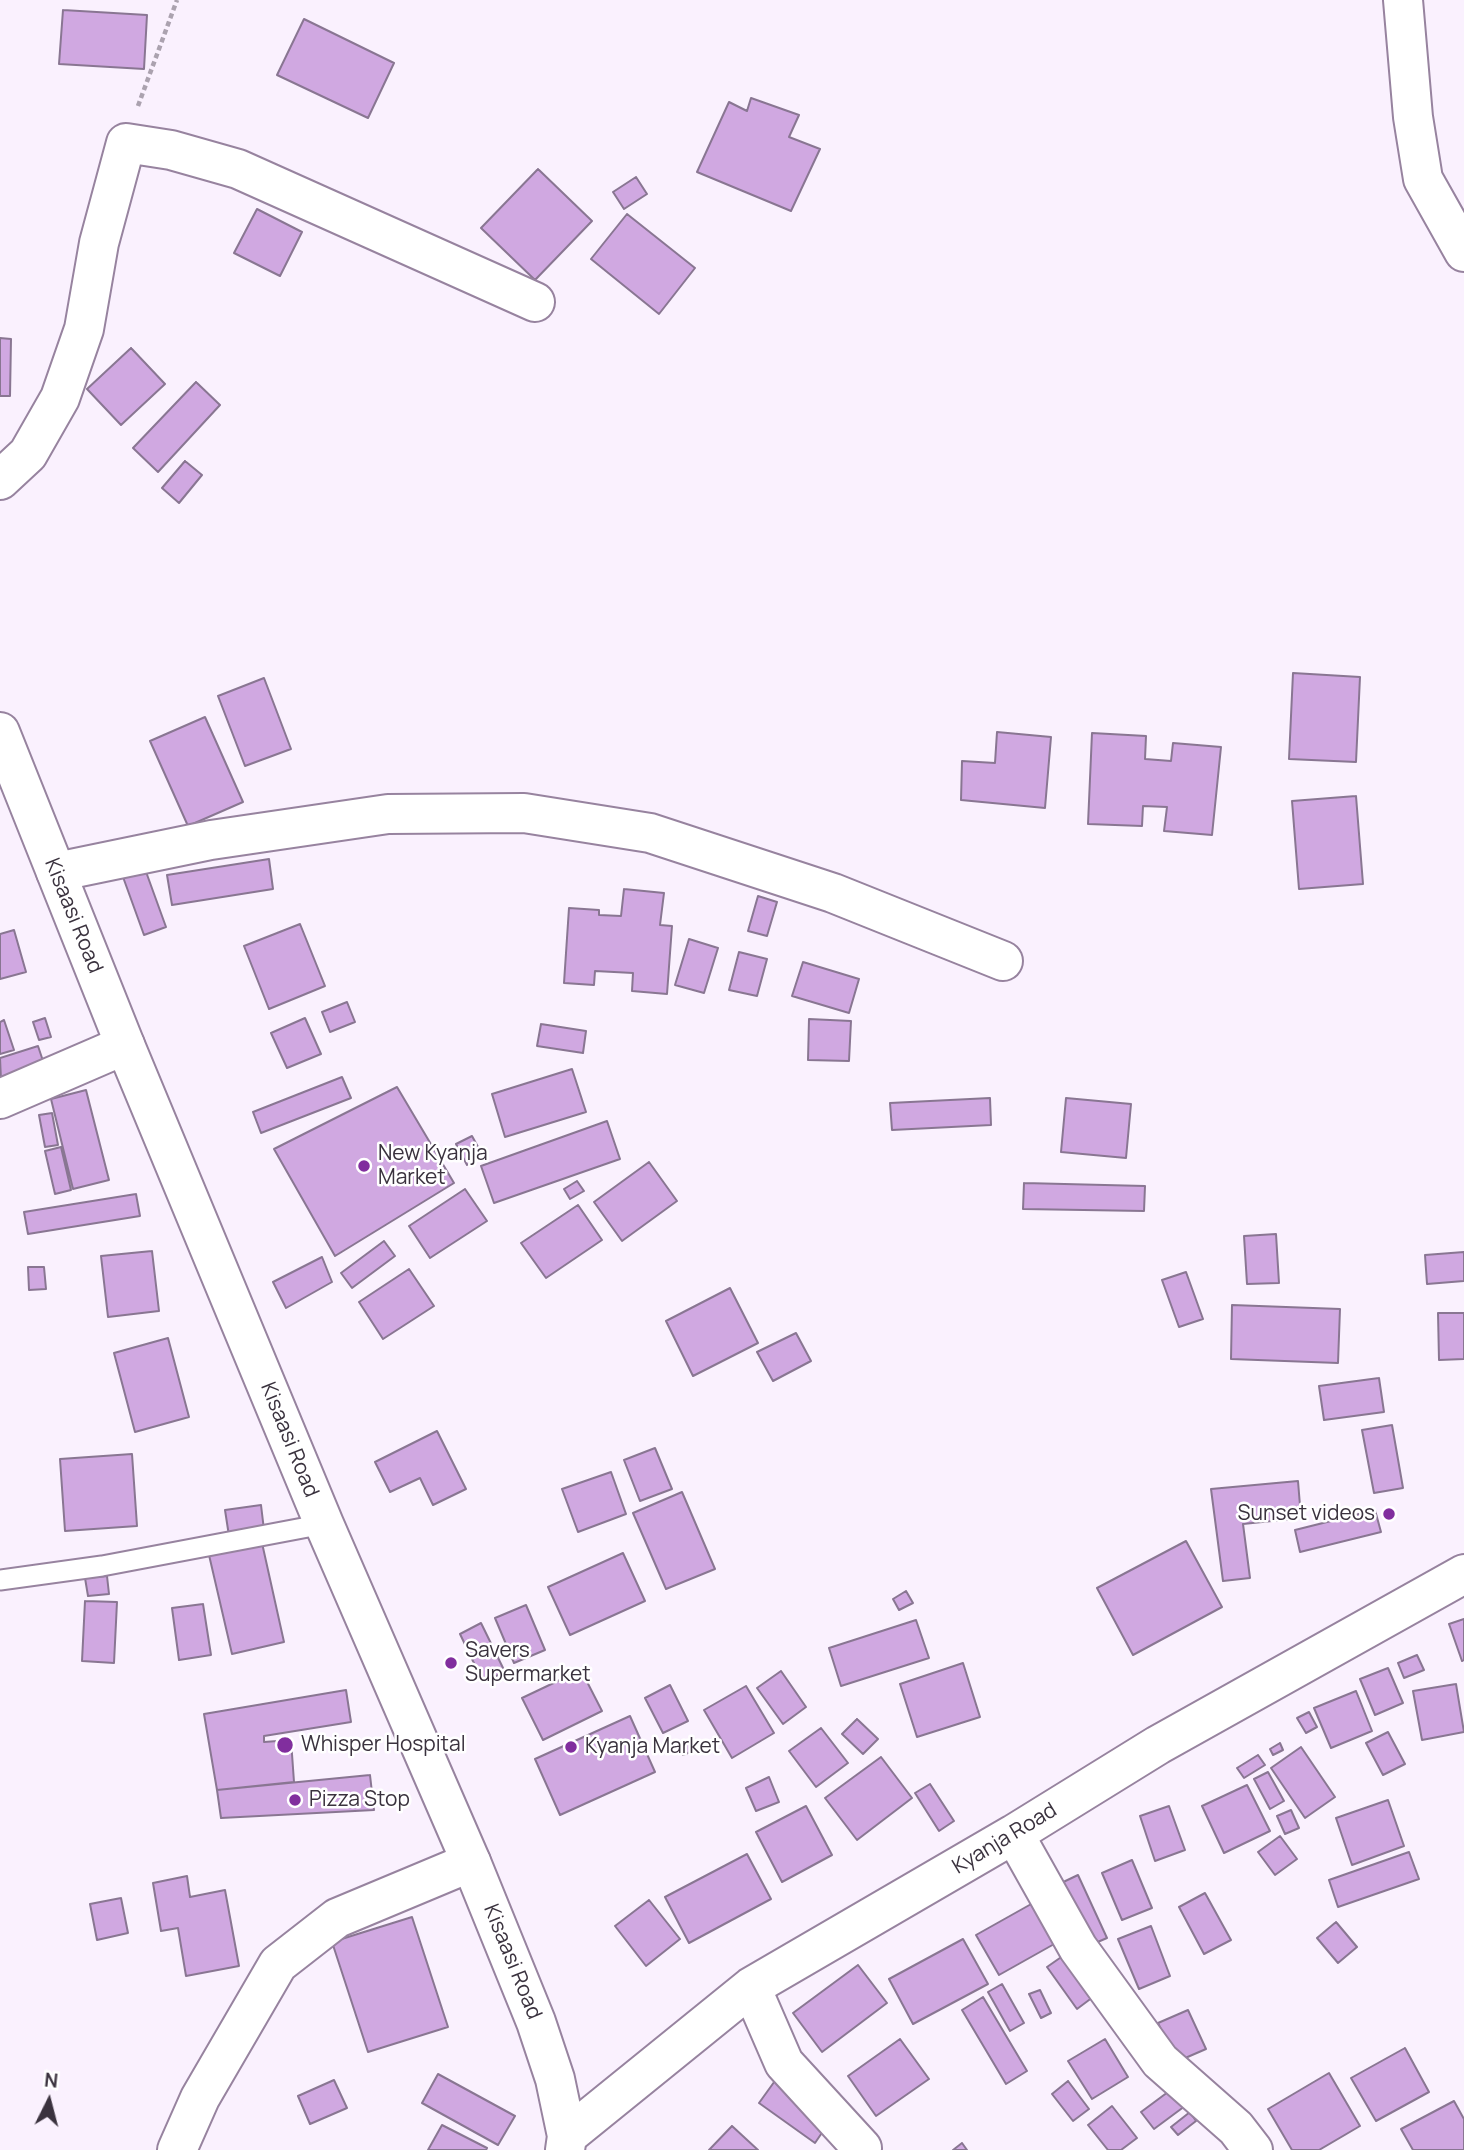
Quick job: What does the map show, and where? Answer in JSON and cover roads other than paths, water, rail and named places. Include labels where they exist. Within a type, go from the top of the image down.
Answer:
[{"type":"street","points":[[1403,0],[1413,117],[1423,179],[1464,252]]},
{"type":"street","points":[[0,480],[29,454],[60,398],[84,329],[99,243],[126,143],[171,150],[238,169],[535,302]]},
{"type":"street","name":"Kisaasi Road","points":[[0,733],[125,1045],[324,1524],[471,1862],[536,2022],[555,2079],[566,2143]]},
{"type":"street","points":[[56,872],[211,840],[388,814],[524,813],[662,837],[833,893],[1003,961]]},
{"type":"street","points":[[0,1099],[125,1045]]},
{"type":"street","name":"Kyanja Road","points":[[566,2143],[751,1987],[1014,1834],[1158,1745],[1464,1574]]},
{"type":"street","points":[[1014,1834],[1078,1948],[1160,2061],[1236,2129],[1253,2150]]},
{"type":"street","points":[[177,2150],[200,2098],[278,1964],[337,1918],[471,1862]]},
{"type":"street","points":[[751,1987],[784,2063],[862,2148]]},
{"type":"lane","points":[[0,1580],[102,1566],[324,1524]]},
{"type":"place","name":"New Kyanja Market","points":[[364,1166]]},
{"type":"place","name":"Sunset videos","points":[[1389,1514]]},
{"type":"place","name":"Savers Supermarket","points":[[451,1663]]},
{"type":"place","name":"Whisper Hospital","points":[[285,1745]]},
{"type":"place","name":"Kyanja Market","points":[[571,1747]]},
{"type":"place","name":"Pizza Stop","points":[[295,1800]]}]
